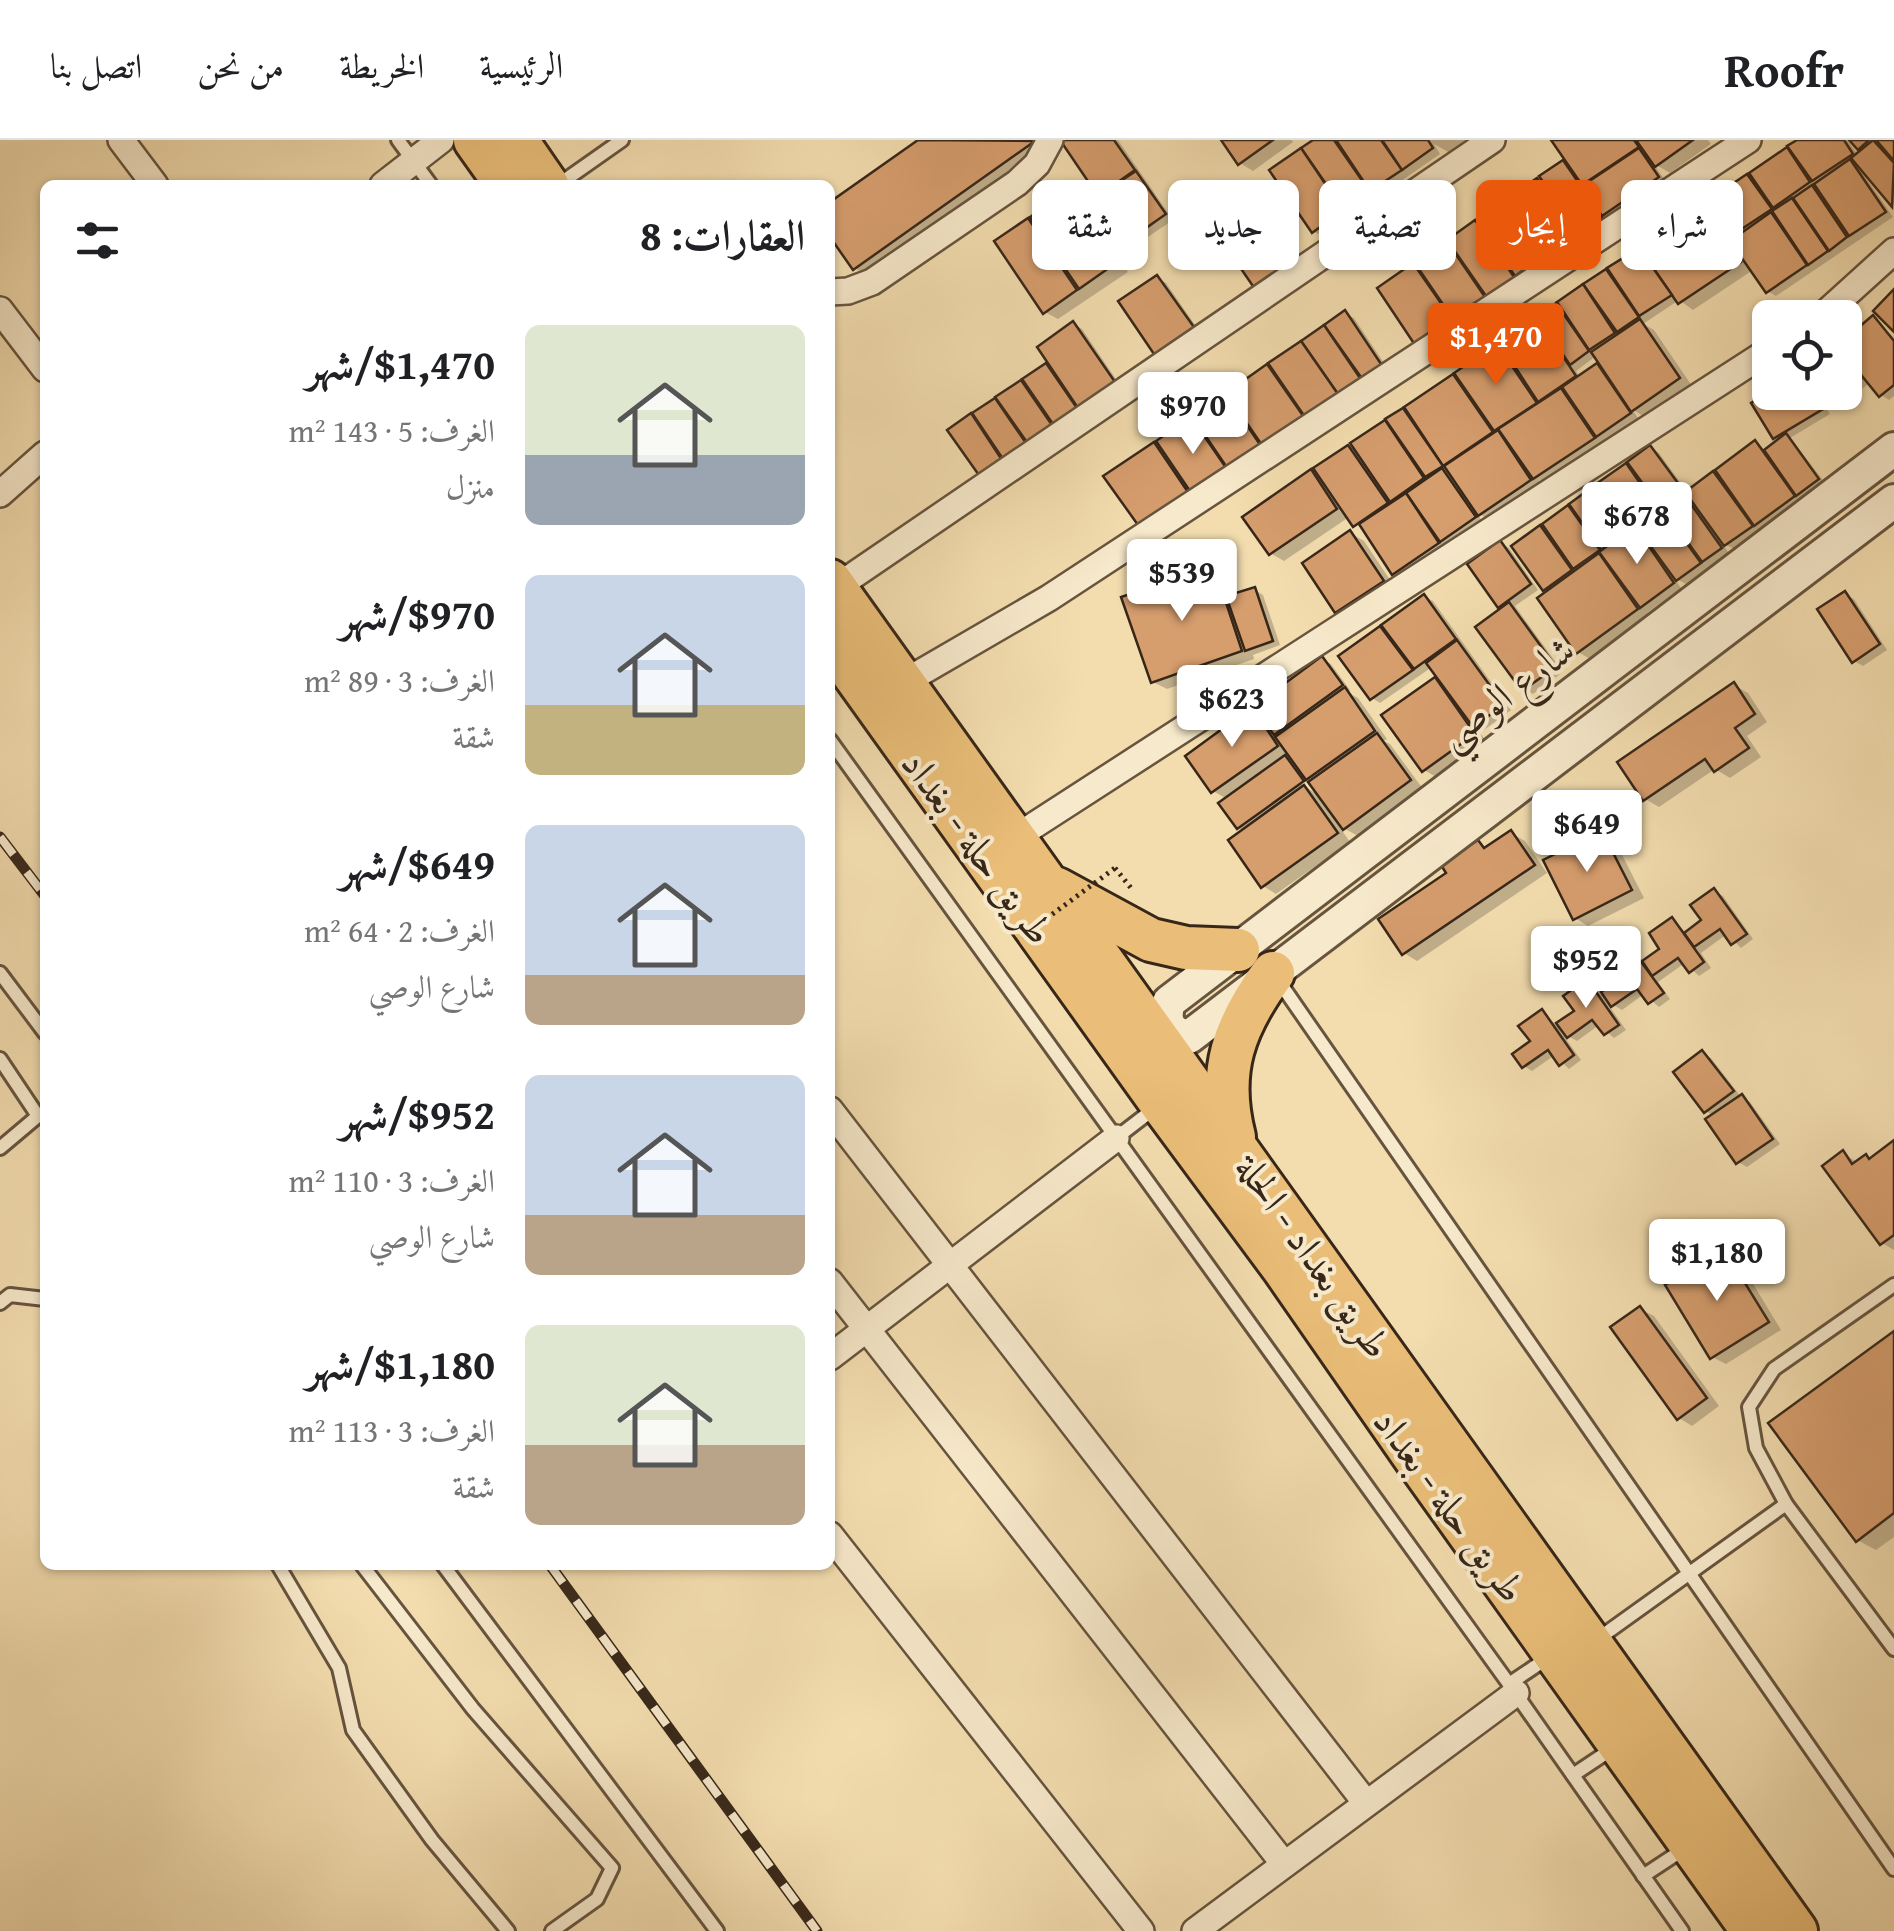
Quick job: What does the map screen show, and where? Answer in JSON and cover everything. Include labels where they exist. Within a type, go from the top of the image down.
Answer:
[{"type":"main road","points":[[475,140],[503,180]]},
{"type":"main road","points":[[516,140],[544,180]]},
{"type":"main road","name":"طريق بغداد - الحلة","points":[[835,588],[1416,1400],[1574,1647],[1796,1931]]},
{"type":"main road","name":"طريق حلة - بغداد","points":[[835,648],[1284,1269],[1416,1459],[1574,1647],[1620,1743],[1754,1931]]},
{"type":"main road","points":[[1044,882],[1151,940],[1186,948],[1238,950]]},
{"type":"main road","points":[[1237,1147],[1228,1114],[1226,1079],[1232,1046],[1245,1013],[1273,973]]},
{"type":"street","points":[[121,140],[151,180]]},
{"type":"street","points":[[389,180],[441,140]]},
{"type":"street","points":[[835,292],[872,282],[1017,183],[1037,164],[1050,140]]},
{"type":"street","points":[[835,582],[1492,140]]},
{"type":"street","points":[[901,684],[1049,598],[1748,140]]},
{"type":"street","points":[[1840,300],[1894,251]]},
{"type":"street","points":[[0,310],[40,362]]},
{"type":"street","points":[[1013,840],[1752,362]]},
{"type":"street","name":"شارع الوصي","points":[[1894,449],[1169,1002],[1165,1014],[1168,1026],[1177,1035],[1189,1037],[1894,501]]},
{"type":"street","points":[[0,494],[40,458]]},
{"type":"street","points":[[835,1117],[1366,1804]]},
{"type":"street","points":[[835,1353],[1116,1138]]},
{"type":"street","points":[[835,1288],[1284,1864]]},
{"type":"street","points":[[835,1542],[1141,1931]]},
{"type":"street","points":[[1195,1931],[1513,1688]]},
{"type":"lane","points":[[398,140],[427,180]]},
{"type":"lane","points":[[565,180],[622,140]]},
{"type":"lane","points":[[835,747],[1513,1688],[1682,1931]]},
{"type":"lane","points":[[1273,973],[1894,1870]]},
{"type":"lane","points":[[0,974],[40,1027]]},
{"type":"lane","points":[[0,1060],[40,1118]]},
{"type":"lane","points":[[1116,1138],[1161,1103]]},
{"type":"lane","points":[[0,1148],[40,1122]]},
{"type":"lane","points":[[1894,1286],[1774,1370],[1749,1407],[1756,1448],[1786,1504],[1894,1650]]},
{"type":"lane","points":[[0,1303],[10,1296],[40,1299]]},
{"type":"lane","points":[[1513,1688],[1689,1574],[1786,1504]]},
{"type":"lane","points":[[281,1570],[338,1668],[353,1730],[432,1840],[508,1931]]},
{"type":"lane","points":[[366,1570],[474,1708],[612,1868],[597,1900],[552,1931]]},
{"type":"lane","points":[[447,1570],[717,1931]]},
{"type":"lane","points":[[1573,1774],[1620,1743]]},
{"type":"lane","points":[[1643,1876],[1692,1844]]},
{"type":"path","points":[[1016,941],[1115,868],[1135,897]]},
{"type":"building","points":[[918,140],[1035,141],[853,270],[835,244],[835,198]]},
{"type":"building","points":[[1060,140],[1114,140],[1135,170],[1121,180],[1087,180]]},
{"type":"building","points":[[1221,140],[1273,140],[1238,165]]},
{"type":"building","points":[[1313,140],[1334,140],[1362,180],[1323,180],[1301,148]]},
{"type":"building","points":[[1336,140],[1381,140],[1402,170],[1387,180],[1363,180]]},
{"type":"building","points":[[1382,140],[1428,140],[1433,148],[1402,170]]},
{"type":"building","points":[[1551,140],[1634,140],[1639,147],[1590,180],[1579,180]]},
{"type":"building","points":[[1636,140],[1693,140],[1655,167]]},
{"type":"building","points":[[1797,140],[1844,140],[1853,154],[1812,181],[1787,146]]},
{"type":"building","points":[[1849,140],[1869,140],[1858,150]]},
{"type":"building","points":[[1873,140],[1894,163],[1892,207],[1851,158]]},
{"type":"building","points":[[1876,140],[1894,140],[1894,161]]},
{"type":"building","points":[[1787,147],[1810,182],[1773,208],[1749,173]]},
{"type":"building","points":[[1301,148],[1323,180],[1319,180],[1319,228],[1312,233],[1299,214],[1299,180],[1276,180],[1269,170]]},
{"type":"building","points":[[1639,148],[1659,177],[1621,180],[1621,203],[1602,216],[1601,180],[1591,180]]},
{"type":"building","points":[[1850,159],[1886,212],[1849,236],[1814,184]]},
{"type":"building","points":[[1563,160],[1577,180],[1542,180],[1539,176]]},
{"type":"building","points":[[1136,171],[1142,180],[1122,180]]},
{"type":"building","points":[[1747,174],[1772,209],[1743,228],[1743,180],[1738,180]]},
{"type":"building","points":[[1812,185],[1847,237],[1829,251],[1793,198]]},
{"type":"building","points":[[1148,188],[1166,214],[1148,227]]},
{"type":"building","points":[[1792,198],[1828,251],[1808,265],[1772,211]]},
{"type":"building","points":[[1771,212],[1807,265],[1766,293],[1743,260],[1743,232]]},
{"type":"building","points":[[1028,218],[1032,224],[1032,270],[1063,270],[1077,290],[1043,314],[994,241]]},
{"type":"building","points":[[1475,220],[1476,270],[1509,270],[1514,277],[1486,296],[1456,253],[1456,234]]},
{"type":"building","points":[[1456,255],[1485,297],[1453,319],[1419,270],[1456,270]]},
{"type":"building","points":[[1621,259],[1621,270],[1654,270],[1672,295],[1639,316],[1607,268]]},
{"type":"building","points":[[1606,269],[1639,317],[1617,332],[1583,284]]},
{"type":"building","points":[[1066,270],[1106,270],[1079,289]]},
{"type":"building","points":[[1242,270],[1284,270],[1255,289]]},
{"type":"building","points":[[1403,270],[1418,270],[1452,319],[1415,345],[1377,288]]},
{"type":"building","points":[[1655,270],[1729,270],[1678,304]]},
{"type":"building","points":[[1157,275],[1196,330],[1156,357],[1118,301]]},
{"type":"building","points":[[1583,284],[1615,333],[1589,350],[1557,302]]},
{"type":"building","points":[[1894,289],[1894,332],[1873,311]]},
{"type":"building","points":[[1556,303],[1589,351],[1570,365],[1537,316]]},
{"type":"building","points":[[1345,310],[1383,367],[1363,380],[1324,325]]},
{"type":"building","points":[[1873,315],[1894,341],[1894,385],[1879,397],[1862,376],[1862,324]]},
{"type":"building","points":[[1537,317],[1576,376],[1538,402],[1499,342]]},
{"type":"building","points":[[1640,319],[1680,378],[1631,412],[1591,352]]},
{"type":"building","points":[[1073,321],[1115,382],[1078,408],[1037,347]]},
{"type":"building","points":[[1324,325],[1362,381],[1340,397],[1301,341]]},
{"type":"building","points":[[1301,341],[1340,397],[1307,420],[1268,363]]},
{"type":"building","points":[[1497,344],[1537,403],[1494,431],[1454,373]]},
{"type":"building","points":[[1046,363],[1079,411],[1055,427],[1022,379]]},
{"type":"building","points":[[1597,363],[1631,413],[1596,437],[1562,387]]},
{"type":"building","points":[[1267,364],[1306,420],[1264,448],[1226,393]]},
{"type":"building","points":[[1453,374],[1493,432],[1443,466],[1404,407]]},
{"type":"building","points":[[1021,380],[1054,428],[1029,445],[995,397]]},
{"type":"building","points":[[1561,388],[1595,438],[1533,479],[1498,429]]},
{"type":"building","points":[[1225,393],[1263,449],[1230,472],[1192,416]]},
{"type":"building","points":[[995,398],[1028,446],[1005,462],[972,413]]},
{"type":"building","points":[[1403,408],[1443,466],[1425,477],[1385,419]]},
{"type":"building","points":[[1755,410],[1821,410],[1773,439]]},
{"type":"building","points":[[971,413],[1004,463],[981,478],[947,430]]},
{"type":"building","points":[[1191,417],[1229,472],[1194,497],[1156,441]]},
{"type":"building","points":[[1385,420],[1424,478],[1390,502],[1350,443]]},
{"type":"building","points":[[1498,430],[1531,480],[1478,516],[1444,466]]},
{"type":"building","points":[[1786,433],[1819,479],[1796,496],[1764,450]]},
{"type":"building","points":[[1755,440],[1795,496],[1754,526],[1715,470]]},
{"type":"building","points":[[1154,442],[1192,498],[1143,532],[1103,476]]},
{"type":"building","points":[[1348,445],[1388,503],[1353,527],[1313,468]]},
{"type":"building","points":[[1650,445],[1683,490],[1660,507],[1627,462]]},
{"type":"building","points":[[1626,463],[1658,509],[1629,529],[1596,484]]},
{"type":"building","points":[[1442,468],[1476,517],[1440,542],[1406,493]]},
{"type":"building","points":[[1311,469],[1337,509],[1269,555],[1242,517]]},
{"type":"building","points":[[1713,471],[1753,526],[1724,546],[1685,492]]},
{"type":"building","points":[[1595,485],[1628,530],[1601,550],[1569,504]]},
{"type":"building","points":[[1406,493],[1439,543],[1392,575],[1359,524]]},
{"type":"building","points":[[1683,493],[1722,548],[1702,562],[1663,508]]},
{"type":"building","points":[[1568,505],[1600,550],[1573,569],[1542,524]]},
{"type":"building","points":[[1662,509],[1701,563],[1676,581],[1636,526]]},
{"type":"building","points":[[1540,525],[1572,570],[1543,591],[1511,546]]},
{"type":"building","points":[[1635,526],[1674,583],[1640,608],[1599,552]]},
{"type":"building","points":[[1350,530],[1384,581],[1335,613],[1302,563]]},
{"type":"building","points":[[1500,540],[1531,584],[1498,608],[1467,564]]},
{"type":"building","points":[[1599,553],[1638,609],[1576,654],[1537,598]]},
{"type":"building","points":[[1214,566],[1242,651],[1151,683],[1121,597]]},
{"type":"building","points":[[1255,587],[1273,641],[1245,651],[1226,596]]},
{"type":"building","points":[[1845,591],[1880,644],[1852,663],[1817,609]]},
{"type":"building","points":[[1424,594],[1456,639],[1414,669],[1381,625]]},
{"type":"building","points":[[1509,602],[1556,667],[1522,691],[1475,627]]},
{"type":"building","points":[[1380,626],[1413,670],[1370,700],[1338,656]]},
{"type":"building","points":[[1457,640],[1504,705],[1473,727],[1426,663]]},
{"type":"building","points":[[1322,656],[1343,685],[1274,735],[1253,707]]},
{"type":"building","points":[[1435,677],[1475,734],[1422,772],[1381,715]]},
{"type":"building","points":[[1734,682],[1755,714],[1735,728],[1749,748],[1714,772],[1705,759],[1643,801],[1617,762]]},
{"type":"building","points":[[1345,687],[1375,731],[1306,780],[1275,737]]},
{"type":"building","points":[[1252,707],[1278,746],[1211,793],[1185,756]]},
{"type":"building","points":[[1377,733],[1411,780],[1343,830],[1308,782]]},
{"type":"building","points":[[1285,755],[1304,781],[1237,829],[1218,803]]},
{"type":"building","points":[[1304,785],[1338,833],[1261,888],[1228,840]]},
{"type":"building","points":[[1511,830],[1535,865],[1402,955],[1378,919],[1446,873],[1441,865],[1478,840],[1484,848]]},
{"type":"building","points":[[1602,831],[1632,890],[1573,920],[1543,860]]},
{"type":"building","points":[[1714,888],[1747,934],[1731,945],[1720,929],[1694,947],[1684,933],[1701,920],[1690,905]]},
{"type":"building","points":[[1672,917],[1704,962],[1689,973],[1678,958],[1652,976],[1642,961],[1659,949],[1649,933]]},
{"type":"building","points":[[1631,948],[1664,993],[1648,1004],[1637,989],[1611,1007],[1601,992],[1619,980],[1608,964]]},
{"type":"building","points":[[1587,979],[1619,1025],[1604,1035],[1592,1020],[1567,1038],[1556,1023],[1574,1011],[1563,996]]},
{"type":"building","points":[[1542,1009],[1574,1055],[1559,1066],[1548,1050],[1522,1068],[1512,1054],[1530,1041],[1518,1026]]},
{"type":"building","points":[[1702,1050],[1734,1091],[1704,1113],[1673,1072]]},
{"type":"building","points":[[1742,1094],[1773,1139],[1736,1164],[1705,1119]]},
{"type":"building","points":[[1894,1140],[1894,1235],[1880,1245],[1822,1166],[1843,1150],[1852,1164],[1866,1154],[1869,1159]]},
{"type":"building","points":[[1724,1249],[1769,1322],[1710,1359],[1665,1285]]},
{"type":"building","points":[[1640,1306],[1707,1398],[1677,1420],[1610,1327]]},
{"type":"building","points":[[1894,1331],[1894,1513],[1856,1542],[1768,1423]]},
{"type":"railway","points":[[0,837],[40,889]]},
{"type":"railway","points":[[554,1570],[817,1931]]}]
